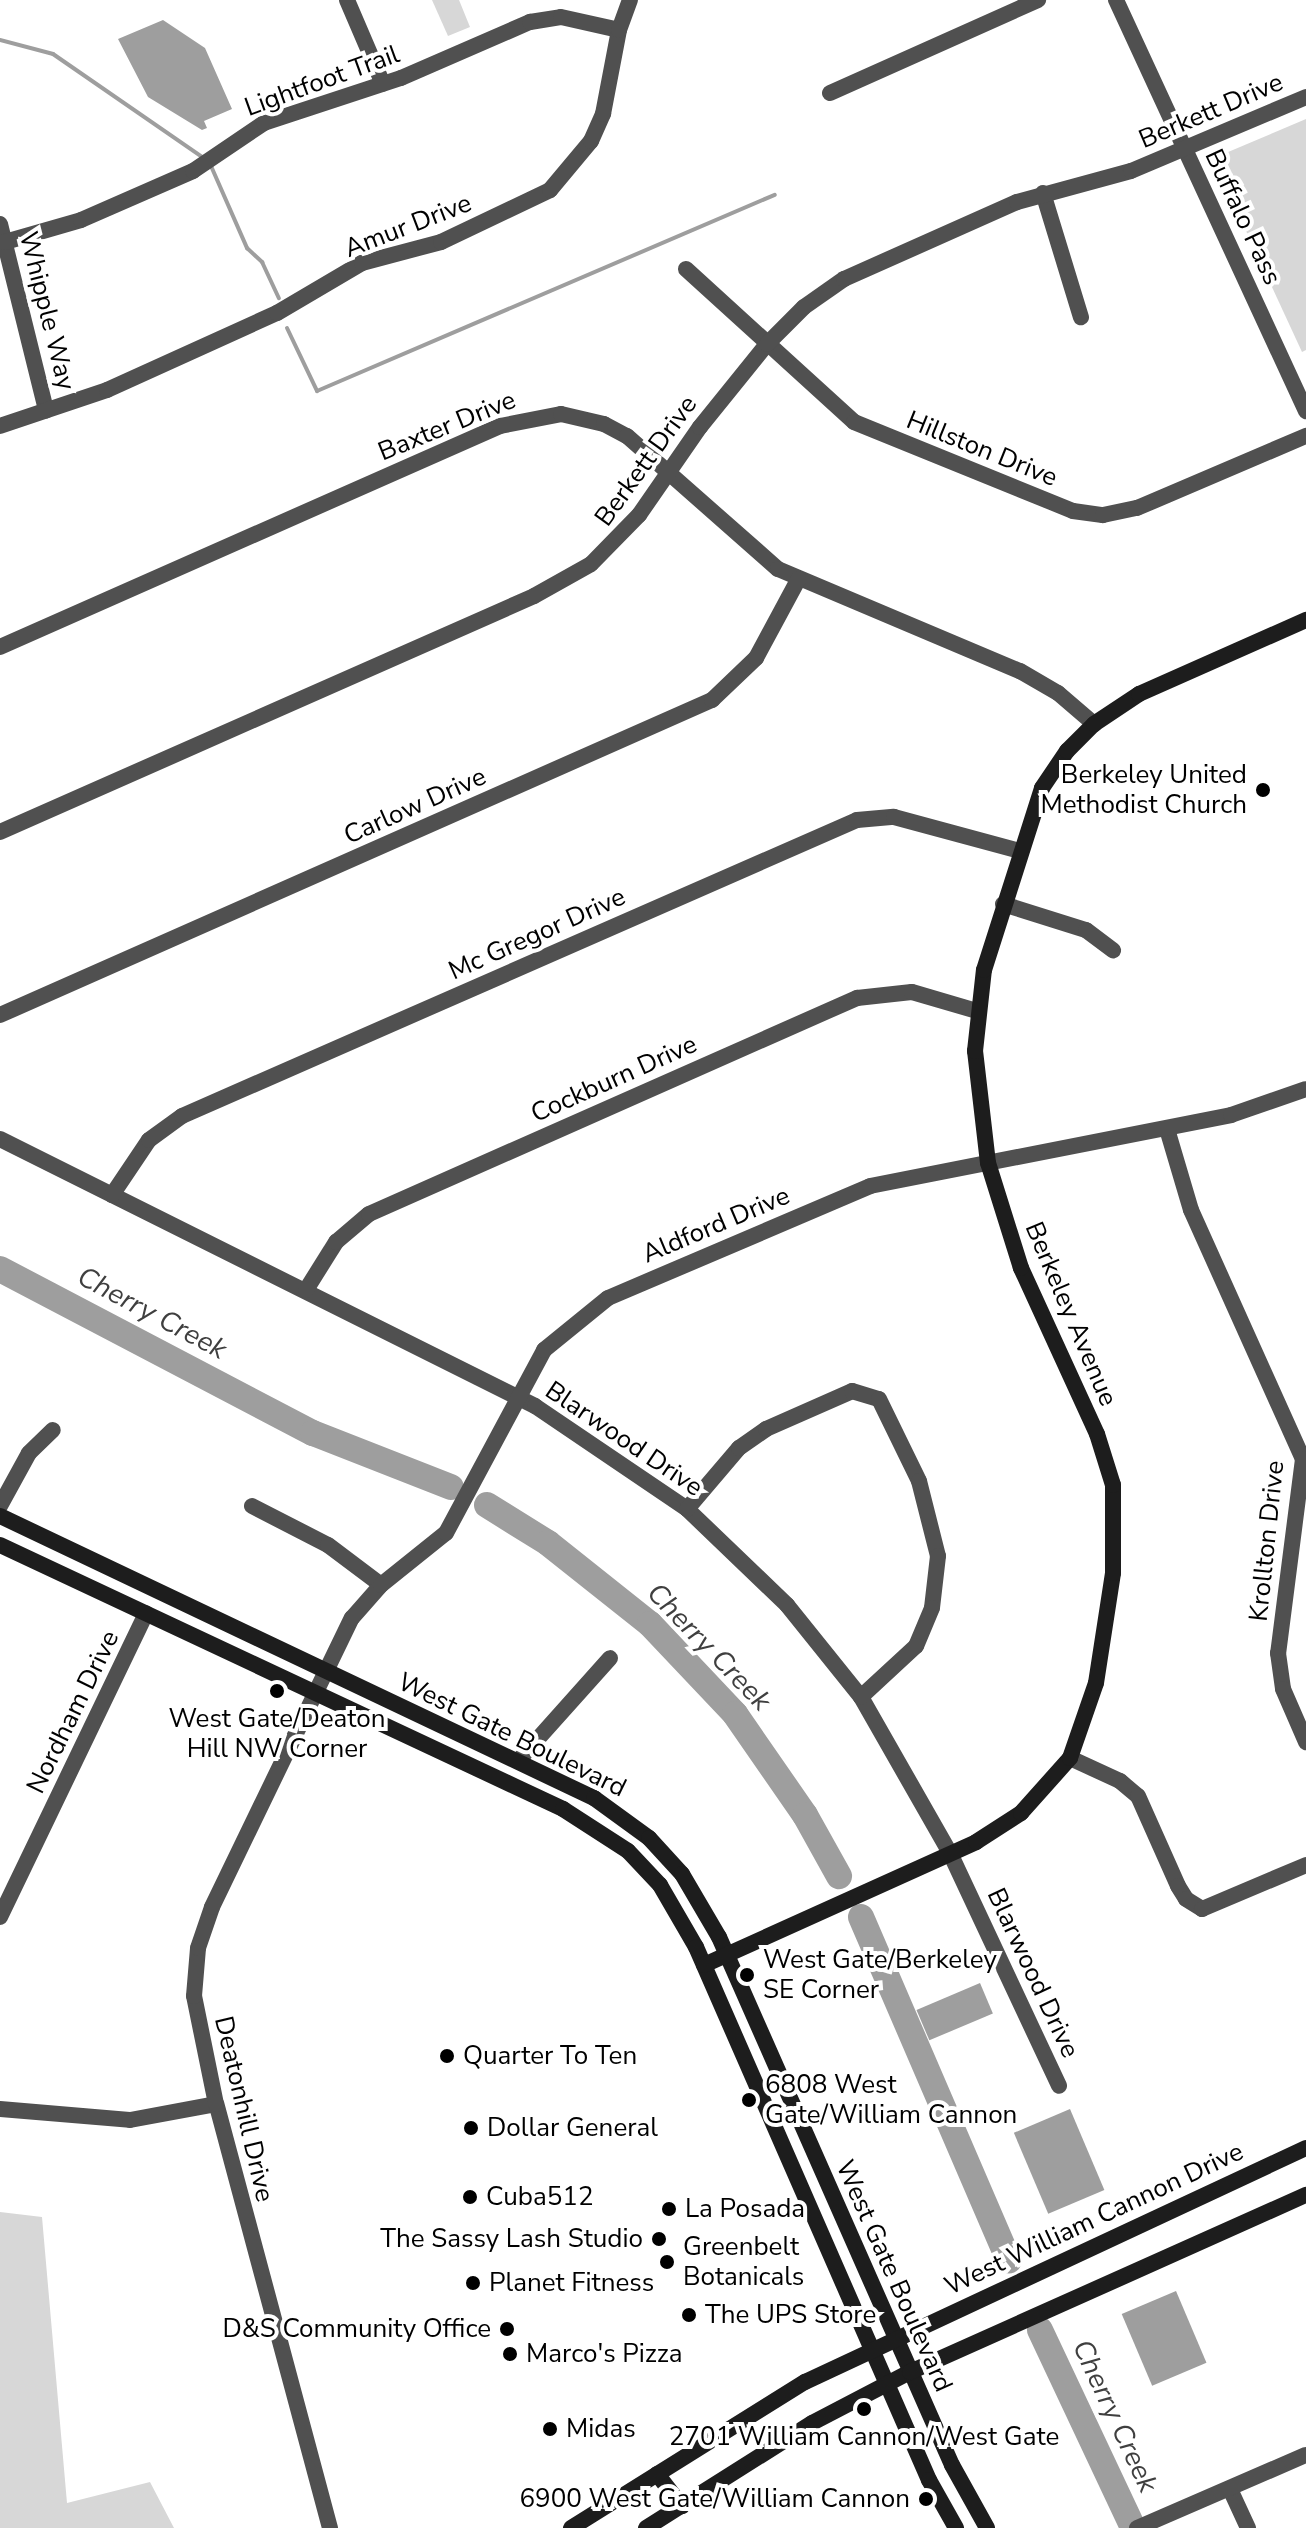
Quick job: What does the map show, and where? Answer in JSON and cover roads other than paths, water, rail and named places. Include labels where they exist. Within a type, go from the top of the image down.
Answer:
[{"type":"main road","name":"Berkeley Avenue","points":[[704,1965],[950,1853],[1021,1813],[1070,1758],[1096,1683],[1113,1573],[1113,1485],[1097,1434],[1021,1268],[988,1163],[975,1051],[977,1011],[1003,904],[1042,788],[1094,724],[1139,694],[1306,620]]},
{"type":"main road","name":"West Gate Boulevard","points":[[0,1516],[594,1798],[649,1838],[702,1902],[794,2104],[963,2492],[987,2528]]},
{"type":"main road","name":"West Gate Boulevard","points":[[0,1545],[596,1828],[660,1885],[704,1965],[769,2118],[956,2528]]},
{"type":"main road","points":[[769,2118],[794,2104]]},
{"type":"main road","name":"West William Cannon Drive","points":[[571,2528],[805,2382],[1306,2148]]},
{"type":"main road","points":[[646,2528],[812,2423],[910,2372],[1306,2195]]},
{"type":"main road","points":[[657,2474],[682,2506]]},
{"type":"street","points":[[347,0],[383,84]]},
{"type":"street","name":"Amur Drive","points":[[0,426],[107,390],[277,313],[362,263],[441,242],[550,190],[569,172],[597,128],[619,30],[630,0]]},
{"type":"street","points":[[830,93],[1038,0]]},
{"type":"street","name":"Buffalo Pass","points":[[1116,0],[1306,411]]},
{"type":"street","name":"Lightfoot Trail","points":[[5,242],[81,220],[193,171],[264,123],[383,84],[548,16],[619,30]]},
{"type":"street","name":"Berkett Drive","points":[[0,832],[567,580],[609,550],[767,344],[804,307],[852,275],[1043,193],[1121,174],[1306,97]]},
{"type":"street","points":[[1043,193],[1081,317]]},
{"type":"street","name":"Whipple Way","points":[[0,224],[46,410]]},
{"type":"street","name":"Hillston Drive","points":[[686,269],[854,422],[1050,504],[1088,514],[1137,508],[1306,436]]},
{"type":"street","name":"Baxter Drive","points":[[0,647],[520,419],[561,414],[604,424],[669,472],[760,556],[798,580],[1020,671],[1058,693],[1094,724]]},
{"type":"street","name":"Carlow Drive","points":[[0,1015],[712,700],[756,658],[798,580]]},
{"type":"street","name":"Mc Gregor Drive","points":[[112,1195],[149,1140],[182,1116],[857,820],[894,817],[1020,851]]},
{"type":"street","points":[[1003,904],[1086,930],[1113,950]]},
{"type":"street","name":"Cockburn Drive","points":[[306,1290],[336,1242],[369,1214],[857,998],[912,992],[977,1011]]},
{"type":"street","name":"Aldford Drive","points":[[323,1669],[352,1618],[381,1585],[446,1533],[552,1341],[608,1298],[870,1186],[1167,1129],[1259,1108],[1306,1089]]},
{"type":"street","name":"Krollton Drive","points":[[1167,1129],[1191,1210],[1303,1459],[1278,1653],[1283,1689],[1306,1742]]},
{"type":"street","name":"Blarwood Drive","points":[[0,1139],[519,1397],[590,1438],[687,1509],[787,1605],[861,1697],[950,1853],[1059,2086]]},
{"type":"street","points":[[687,1509],[739,1448],[766,1429],[852,1391],[879,1399],[919,1481],[938,1556],[932,1608],[916,1646],[861,1697]]},
{"type":"street","points":[[0,1506],[29,1453],[53,1430]]},
{"type":"street","points":[[252,1506],[321,1540],[381,1585]]},
{"type":"street","name":"Nordham Drive","points":[[0,1917],[146,1613]]},
{"type":"street","points":[[518,1761],[610,1658]]},
{"type":"street","name":"Deatonhill Drive","points":[[323,1669],[198,1948],[196,2021],[330,2528]]},
{"type":"street","points":[[1070,1758],[1120,1781],[1138,1796],[1178,1886],[1186,1899],[1202,1909],[1306,1865]]},
{"type":"street","points":[[0,2109],[130,2120],[216,2104]]},
{"type":"street","points":[[1137,2528],[1306,2455]]},
{"type":"street","points":[[1230,2489],[1248,2528]]},
{"type":"waterway","points":[[0,40],[53,54],[205,159]]},
{"type":"waterway","points":[[211,166],[247,248],[262,262],[279,298]]},
{"type":"waterway","points":[[287,328],[317,391],[775,195]]},
{"type":"waterway","name":"Cherry Creek","points":[[0,1269],[313,1433],[451,1487]]},
{"type":"waterway","name":"Cherry Creek","points":[[487,1505],[548,1543],[650,1624],[735,1714],[805,1815],[839,1876]]},
{"type":"waterway","name":"Cherry Creek","points":[[861,1917],[1009,2260]]},
{"type":"waterway","name":"Cherry Creek","points":[[1040,2330],[1133,2528]]},
{"type":"place","name":"Berkeley United Methodist Church","points":[[1263,790]]},
{"type":"place","name":"West Gate/Deaton Hill NW Corner","points":[[277,1691]]},
{"type":"place","name":"West Gate/Berkeley SE Corner","points":[[747,1975]]},
{"type":"place","name":"Quarter To Ten","points":[[447,2056]]},
{"type":"place","name":"6808 West Gate/William Cannon","points":[[749,2100]]},
{"type":"place","name":"Dollar General","points":[[471,2128]]},
{"type":"place","name":"Cuba512","points":[[470,2197]]},
{"type":"place","name":"La Posada","points":[[669,2209]]},
{"type":"place","name":"The Sassy Lash Studio","points":[[659,2239]]},
{"type":"place","name":"Greenbelt Botanicals","points":[[667,2262]]},
{"type":"place","name":"Planet Fitness","points":[[473,2283]]},
{"type":"place","name":"The UPS Store","points":[[689,2315]]},
{"type":"place","name":"D&S Community Office","points":[[507,2329]]},
{"type":"place","name":"Marco's Pizza","points":[[510,2354]]},
{"type":"place","name":"2701 William Cannon/West Gate","points":[[864,2409]]},
{"type":"place","name":"Midas","points":[[550,2429]]},
{"type":"place","name":"6900 West Gate/William Cannon","points":[[926,2499]]}]
